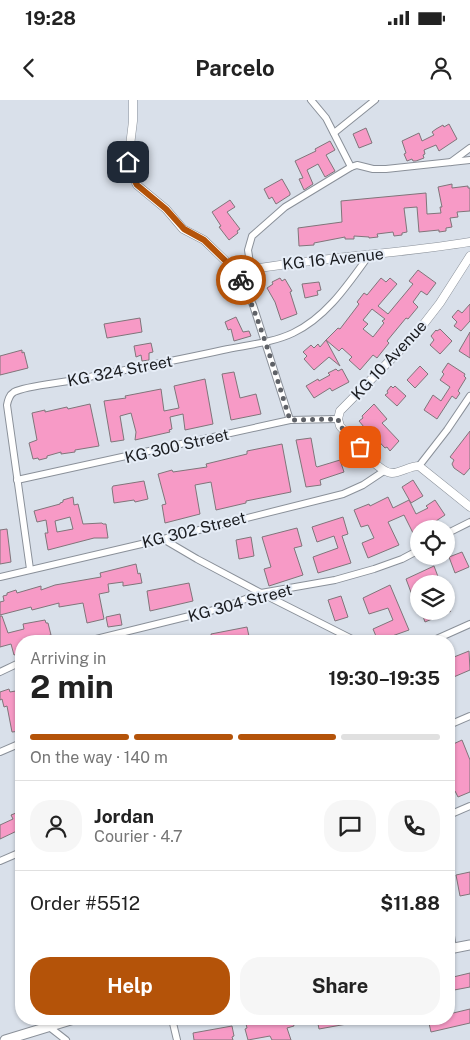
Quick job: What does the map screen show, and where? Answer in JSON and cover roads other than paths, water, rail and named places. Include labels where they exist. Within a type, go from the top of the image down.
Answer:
[{"type":"main road","points":[[455,948],[470,945]]},
{"type":"main road","points":[[4,1040],[52,1025]]},
{"type":"street","points":[[133,100],[133,122],[128,169],[137,185],[166,209],[184,229],[204,240],[237,272],[253,305],[266,341],[290,420]]},
{"type":"street","points":[[311,100],[326,118],[351,168]]},
{"type":"street","points":[[334,133],[374,100]]},
{"type":"street","points":[[449,164],[470,148]]},
{"type":"street","points":[[251,269],[248,250],[252,236],[285,207],[357,165],[373,169],[386,169],[449,164],[470,160]]},
{"type":"street","name":"KG 16 Avenue","points":[[237,272],[370,254],[430,249],[470,242]]},
{"type":"street","name":"KG 324 Street","points":[[30,569],[7,405],[11,394],[16,391],[266,341],[292,334],[318,317],[348,284],[370,254]]},
{"type":"street","name":"KG 10 Avenue","points":[[338,419],[340,411],[416,334],[440,303],[470,256]]},
{"type":"street","points":[[419,466],[448,430],[470,396]]},
{"type":"street","points":[[338,419],[340,426],[384,471],[396,473],[412,466],[419,466],[470,507]]},
{"type":"street","name":"KG 300 Street","points":[[18,480],[290,420],[338,419]]},
{"type":"street","name":"KG 302 Street","points":[[0,576],[163,539],[343,494],[363,485],[384,471]]},
{"type":"street","points":[[455,530],[470,522]]},
{"type":"street","points":[[163,539],[261,593],[344,635]]},
{"type":"street","name":"KG 304 Street","points":[[112,635],[222,608],[261,593],[335,580],[374,570],[410,555]]},
{"type":"street","points":[[445,635],[470,624]]},
{"type":"street","points":[[0,672],[15,665]]},
{"type":"street","points":[[455,722],[470,716]]},
{"type":"street","points":[[0,752],[15,746]]},
{"type":"street","points":[[455,812],[470,806]]},
{"type":"street","points":[[0,861],[15,855]]},
{"type":"street","points":[[173,1025],[177,1040]]},
{"type":"street","points":[[48,1026],[66,1040]]}]
